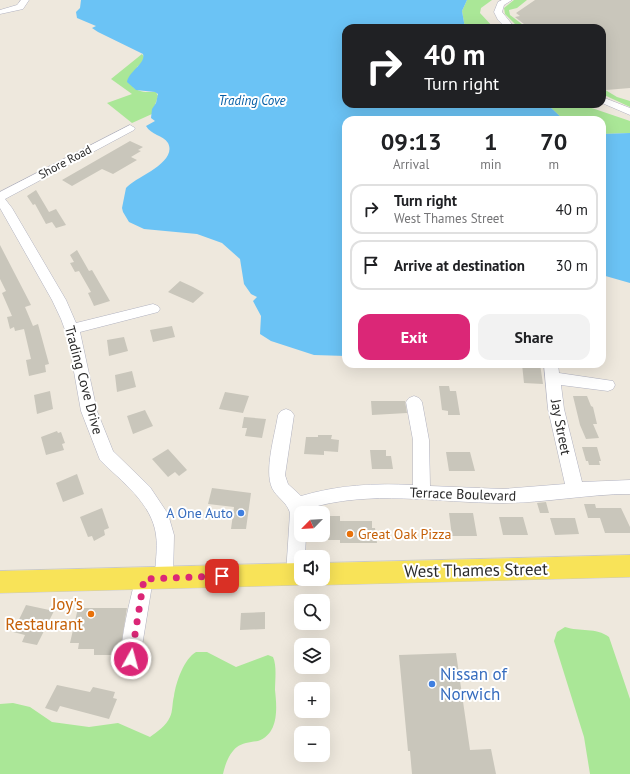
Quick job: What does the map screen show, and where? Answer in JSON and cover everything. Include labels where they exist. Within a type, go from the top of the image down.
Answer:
[{"type":"main road","name":"West Thames Street","points":[[330,574],[630,566]]},
{"type":"main road","points":[[0,582],[294,574]]},
{"type":"street","points":[[0,12],[20,7],[25,0]]},
{"type":"street","points":[[507,24],[498,12],[501,4],[508,0]]},
{"type":"street","points":[[606,102],[630,112]]},
{"type":"street","name":"Shore Road","points":[[0,197],[130,128]]},
{"type":"street","name":"Trading Cove Drive","points":[[0,201],[6,208],[60,300],[72,329],[86,400],[102,446],[110,460],[150,499],[162,519],[166,542],[131,652],[132,667]]},
{"type":"street","points":[[72,329],[154,309]]},
{"type":"street","points":[[551,371],[608,386]]},
{"type":"street","name":"Jay Street","points":[[551,371],[556,409],[575,489]]},
{"type":"street","points":[[414,402],[421,440],[422,491]]},
{"type":"street","points":[[286,416],[277,476],[280,487],[297,505],[299,513],[298,550]]},
{"type":"street","name":"Terrace Boulevard","points":[[297,505],[316,497],[332,494],[422,491],[447,495],[506,496],[547,494],[575,489],[630,487]]},
{"type":"green space","points":[[467,0],[492,0],[481,8],[480,13],[490,24],[464,24],[462,11]]},
{"type":"green space","points":[[514,0],[527,0],[517,8],[509,10],[510,15],[522,24],[515,24],[505,14],[504,8]]},
{"type":"green space","points":[[142,54],[144,57],[142,63],[137,67],[133,87],[141,91],[156,92],[158,96],[152,114],[132,123],[107,103],[132,94],[111,79]]},
{"type":"green space","points":[[606,90],[617,97],[630,101],[630,107],[606,96]]},
{"type":"green space","points":[[551,108],[592,108],[630,121],[630,133],[606,134],[606,116],[560,116]]},
{"type":"green space","points":[[565,627],[599,632],[609,637],[630,699],[630,774],[590,774],[584,737],[554,641],[557,632]]},
{"type":"green space","points":[[196,652],[207,652],[236,667],[268,655],[273,657],[274,661],[276,712],[273,727],[265,738],[237,747],[228,759],[223,774],[0,774],[0,704],[13,703],[30,707],[52,722],[89,727],[118,723],[150,737],[166,723],[170,717],[173,699],[181,671],[184,665]]},
{"type":"water","name":"Trading Cove","points":[[81,0],[467,0],[462,11],[464,24],[342,24],[342,108],[551,108],[560,116],[342,116],[342,356],[314,355],[271,341],[260,334],[261,316],[253,301],[257,297],[251,294],[244,284],[240,259],[222,243],[197,234],[144,229],[129,222],[122,208],[126,188],[161,163],[167,157],[169,150],[166,140],[148,129],[146,126],[155,121],[151,118],[152,109],[156,103],[158,94],[155,92],[136,90],[127,82],[128,78],[142,61],[143,54],[98,32],[92,28],[96,26],[77,18],[76,12],[80,8]]},
{"type":"water","points":[[630,133],[630,283],[606,276],[606,134]]},
{"type":"building","points":[[535,0],[630,0],[630,88],[606,90],[606,24],[524,24],[515,17],[520,16],[516,13]]},
{"type":"building","points":[[130,141],[143,147],[138,150],[141,151],[131,157],[137,160],[113,174],[102,169],[72,186],[62,180]]},
{"type":"building","points":[[36,190],[49,212],[56,209],[66,225],[56,228],[52,222],[46,224],[35,204],[33,205],[27,196]]},
{"type":"building","points":[[0,245],[31,305],[25,307],[33,326],[38,324],[49,364],[45,365],[46,372],[29,376],[26,360],[31,359],[24,329],[15,331],[14,327],[10,329],[7,317],[12,316],[2,293],[6,291],[0,279]]},
{"type":"building","points":[[77,250],[89,271],[92,270],[110,301],[94,306],[88,293],[91,292],[79,271],[75,272],[70,263],[74,262],[70,255]]},
{"type":"building","points":[[180,281],[204,293],[193,303],[168,292]]},
{"type":"building","points":[[172,326],[175,337],[153,342],[150,330]]},
{"type":"building","points":[[124,337],[128,351],[109,356],[107,340]]},
{"type":"building","points":[[522,368],[541,368],[543,384],[524,383]]},
{"type":"building","points":[[132,371],[136,387],[117,392],[115,375]]},
{"type":"building","points":[[439,386],[449,386],[450,391],[456,391],[460,415],[448,415],[448,411],[442,410]]},
{"type":"building","points":[[50,391],[53,409],[37,414],[34,395]]},
{"type":"building","points":[[225,392],[249,396],[243,413],[219,409]]},
{"type":"building","points":[[573,396],[587,396],[591,406],[593,407],[597,424],[593,424],[599,438],[586,439],[580,425]]},
{"type":"building","points":[[371,401],[405,401],[407,413],[372,415]]},
{"type":"building","points":[[145,410],[153,426],[133,434],[127,416]]},
{"type":"building","points":[[244,417],[266,419],[262,438],[245,436],[247,428],[242,428]]},
{"type":"building","points":[[57,431],[58,433],[61,432],[65,443],[62,444],[64,450],[46,455],[41,437]]},
{"type":"building","points":[[318,435],[332,435],[331,439],[339,440],[338,452],[324,451],[324,455],[304,454],[306,437],[318,437]]},
{"type":"building","points":[[582,447],[597,447],[601,461],[599,461],[600,465],[589,465],[588,461],[586,461]]},
{"type":"building","points":[[168,449],[187,470],[179,476],[175,472],[168,477],[152,459]]},
{"type":"building","points":[[370,450],[386,450],[386,456],[391,456],[393,469],[372,469]]},
{"type":"building","points":[[446,452],[470,452],[475,471],[449,471]]},
{"type":"building","points":[[77,474],[84,494],[63,502],[56,483]]},
{"type":"building","name":"A One Auto","points":[[212,488],[251,493],[246,529],[231,529],[234,507],[208,504]]},
{"type":"building","points":[[546,502],[549,513],[540,513],[537,503]]},
{"type":"building","points":[[584,504],[595,504],[596,508],[621,508],[630,527],[630,533],[605,533],[600,518],[588,518]]},
{"type":"building","points":[[102,508],[109,528],[104,530],[105,535],[94,541],[92,536],[88,537],[80,517]]},
{"type":"building","points":[[449,513],[473,513],[477,536],[452,536]]},
{"type":"building","name":"Great Oak Pizza","points":[[330,516],[340,516],[340,521],[372,521],[372,528],[375,528],[377,543],[340,543],[340,540],[330,540]]},
{"type":"building","points":[[499,517],[523,517],[528,535],[503,535]]},
{"type":"building","points":[[550,518],[575,518],[579,534],[555,535]]},
{"type":"building","points":[[26,605],[54,611],[37,645],[22,642],[25,635],[13,632]]},
{"type":"building","points":[[78,608],[127,608],[120,652],[113,652],[113,655],[94,655],[94,649],[78,649],[79,643],[70,643]]},
{"type":"building","points":[[265,612],[265,629],[240,630],[241,613]]},
{"type":"building","name":"Nissan of Norwich","points":[[456,653],[470,750],[491,749],[496,774],[412,774],[410,751],[408,751],[399,655]]},
{"type":"building","points":[[57,685],[90,692],[93,687],[115,692],[113,698],[117,699],[109,719],[60,706],[57,712],[45,708]]},
{"type":"place","name":"A One Auto","points":[[241,513]]},
{"type":"place","name":"Great Oak Pizza","points":[[350,534]]},
{"type":"place","name":"Joy's Restaurant","points":[[91,614]]},
{"type":"place","name":"Nissan of Norwich","points":[[432,684]]},
{"type":"route","points":[[131,659],[144,579],[222,576]]}]
